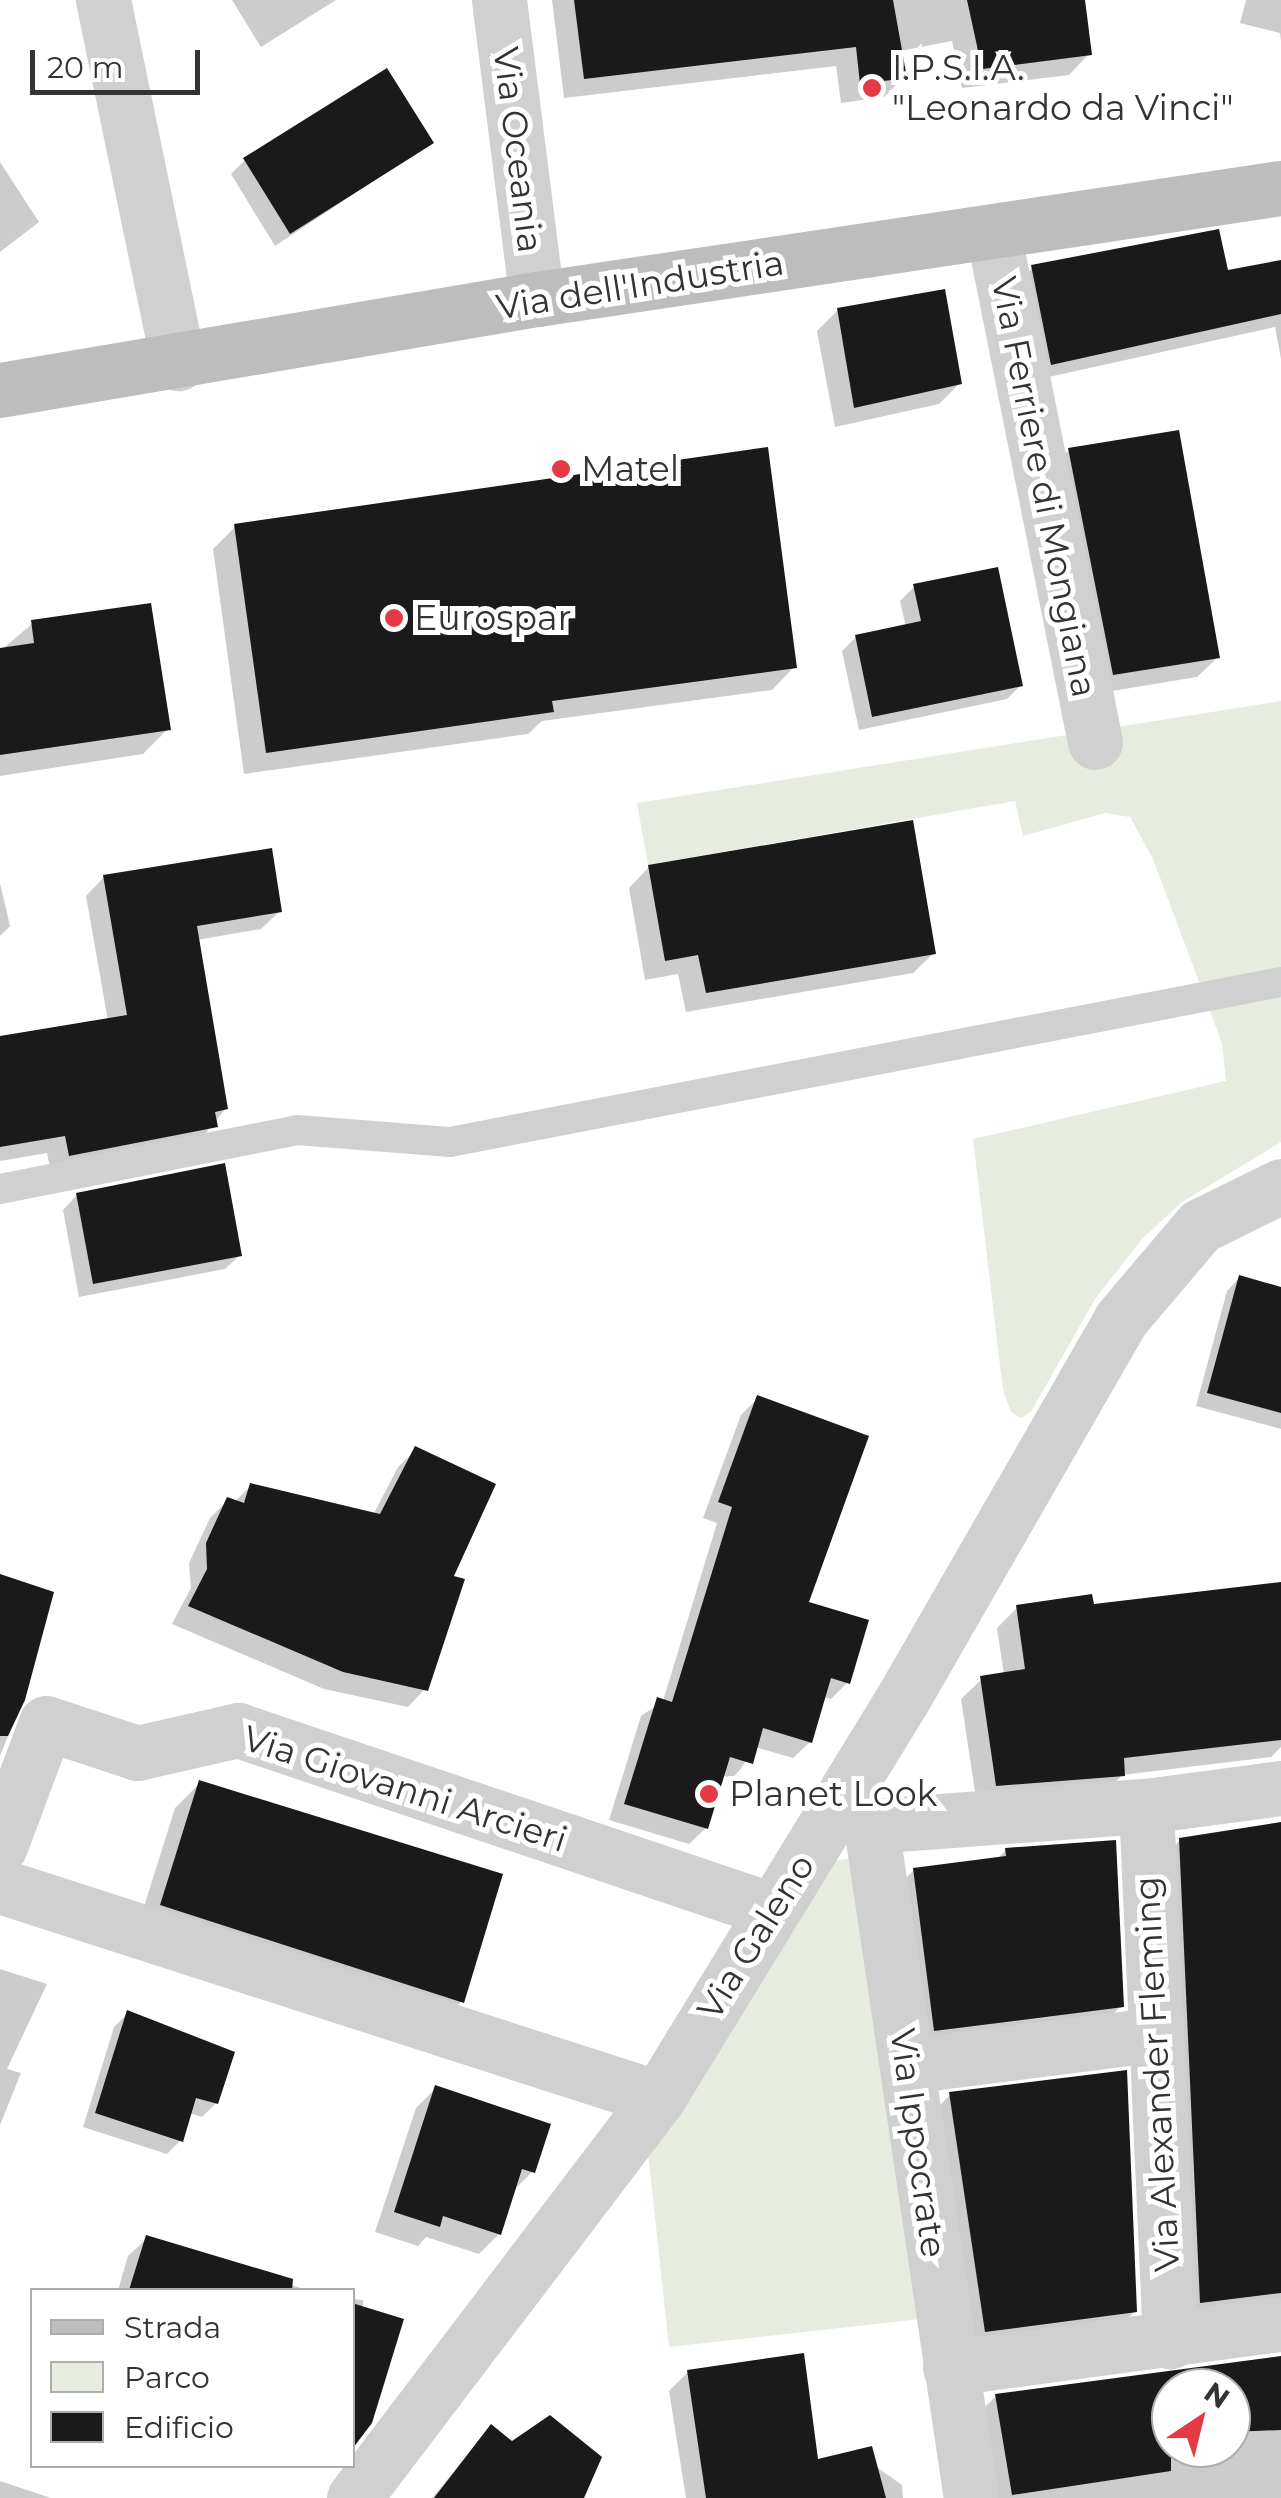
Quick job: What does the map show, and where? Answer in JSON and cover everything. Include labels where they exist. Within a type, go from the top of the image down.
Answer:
[{"type":"street","points":[[103,0],[178,363]]},
{"type":"street","name":"Via Oceania","points":[[499,0],[537,299]]},
{"type":"street","name":"Via dell'Industria","points":[[0,390],[178,363],[537,299],[1281,188]]},
{"type":"street","name":"Via Ferriere di Mongiana","points":[[993,232],[1095,742]]},
{"type":"street","name":"Via Galeno","points":[[354,2498],[658,2098],[772,1910],[854,1816],[1121,1319],[1200,1226],[1276,1192]]},
{"type":"street","name":"Via Giovanni Arcieri","points":[[0,1846],[46,1723],[137,1752],[238,1730],[772,1910]]},
{"type":"street","points":[[854,1816],[1146,1806],[1281,1788]]},
{"type":"street","name":"Via Alexander Fleming","points":[[1146,1806],[1152,2035],[1170,2341]]},
{"type":"street","name":"Via Ippocrate","points":[[854,1816],[906,2066],[971,2498]]},
{"type":"street","points":[[0,1886],[658,2098]]},
{"type":"street","points":[[906,2066],[1152,2035]]},
{"type":"street","points":[[950,2368],[1281,2324]]},
{"type":"lane","points":[[0,1188],[297,1130],[450,1142],[1281,982]]},
{"type":"green space","points":[[1281,701],[1281,1142],[1182,1202],[1142,1239],[1095,1299],[1031,1412],[1021,1418],[1011,1412],[1003,1390],[973,1139],[1226,1081],[1222,1043],[1153,859],[1130,817],[1105,813],[1023,836],[1015,801],[648,865],[637,803]]},
{"type":"green space","points":[[849,1859],[929,2318],[669,2347],[647,2143],[825,1861]]},
{"type":"building","points":[[574,0],[893,0],[907,78],[860,84],[856,47],[584,79]]},
{"type":"building","points":[[967,0],[1085,0],[1092,55],[982,69]]},
{"type":"building","points":[[387,68],[434,143],[290,234],[243,158]]},
{"type":"building","points":[[1219,229],[1228,270],[1281,260],[1281,314],[1051,365],[1031,265]]},
{"type":"building","points":[[945,289],[962,384],[854,408],[837,308]]},
{"type":"building","points":[[1179,430],[1220,658],[1113,675],[1068,448]]},
{"type":"building","points":[[768,447],[797,668],[552,701],[554,712],[266,753],[234,524]]},
{"type":"building","points":[[998,567],[1023,686],[872,717],[855,635],[921,621],[913,584]]},
{"type":"building","points":[[151,603],[171,730],[0,755],[0,648],[34,643],[31,620]]},
{"type":"building","points":[[913,820],[936,954],[706,993],[698,955],[665,961],[648,865]]},
{"type":"building","points":[[272,848],[282,912],[197,926],[228,1109],[215,1112],[218,1127],[69,1156],[65,1136],[0,1147],[0,1036],[127,1015],[103,875]]},
{"type":"building","points":[[225,1163],[242,1256],[93,1284],[76,1193]]},
{"type":"building","points":[[1239,1275],[1281,1287],[1281,1413],[1207,1393]]},
{"type":"building","points":[[757,1395],[869,1436],[809,1602],[869,1620],[850,1684],[831,1678],[812,1743],[763,1728],[753,1764],[730,1757],[708,1829],[624,1804],[657,1697],[672,1702],[732,1507],[718,1502]]},
{"type":"building","points":[[415,1446],[496,1484],[454,1576],[465,1579],[428,1691],[343,1672],[188,1606],[207,1569],[206,1543],[227,1497],[244,1503],[250,1483],[380,1514]]},
{"type":"building","points":[[0,1574],[54,1592],[25,1700],[8,1736],[0,1736]]},
{"type":"building","points":[[1281,1582],[1281,1740],[1124,1758],[1125,1776],[996,1786],[980,1676],[1025,1669],[1016,1605],[1092,1594],[1094,1604]]},
{"type":"building","points":[[199,1780],[503,1874],[464,2003],[160,1905]]},
{"type":"building","points":[[1281,1822],[1281,2293],[1200,2303],[1179,1838]]},
{"type":"building","points":[[1116,1840],[1124,2007],[934,2031],[913,1868],[1006,1856],[1005,1848]]},
{"type":"building","points":[[127,2010],[235,2052],[218,2104],[196,2098],[183,2142],[95,2113]]},
{"type":"building","points":[[1127,2070],[1137,2312],[985,2332],[949,2092]]},
{"type":"building","points":[[435,2085],[551,2124],[535,2173],[522,2169],[501,2235],[443,2216],[440,2227],[394,2212]]},
{"type":"building","points":[[146,2235],[293,2279],[292,2288],[130,2288]]},
{"type":"building","points":[[355,2304],[404,2319],[372,2423],[355,2445]]},
{"type":"building","points":[[804,2353],[818,2459],[872,2446],[886,2498],[706,2498],[687,2370]]},
{"type":"building","points":[[1281,2356],[1281,2430],[1251,2431],[1251,2368],[1191,2368]]},
{"type":"building","points":[[1151,2373],[1151,2468],[1171,2471],[1012,2495],[995,2394]]},
{"type":"building","points":[[550,2415],[602,2457],[584,2498],[434,2498],[491,2424],[512,2441]]},
{"type":"place","name":"I.P.S.I.A. \"Leonardo da Vinci\"","points":[[872,88]]},
{"type":"place","name":"Matel","points":[[561,469]]},
{"type":"place","name":"Eurospar","points":[[394,618]]},
{"type":"place","name":"Planet Look","points":[[709,1794]]}]
